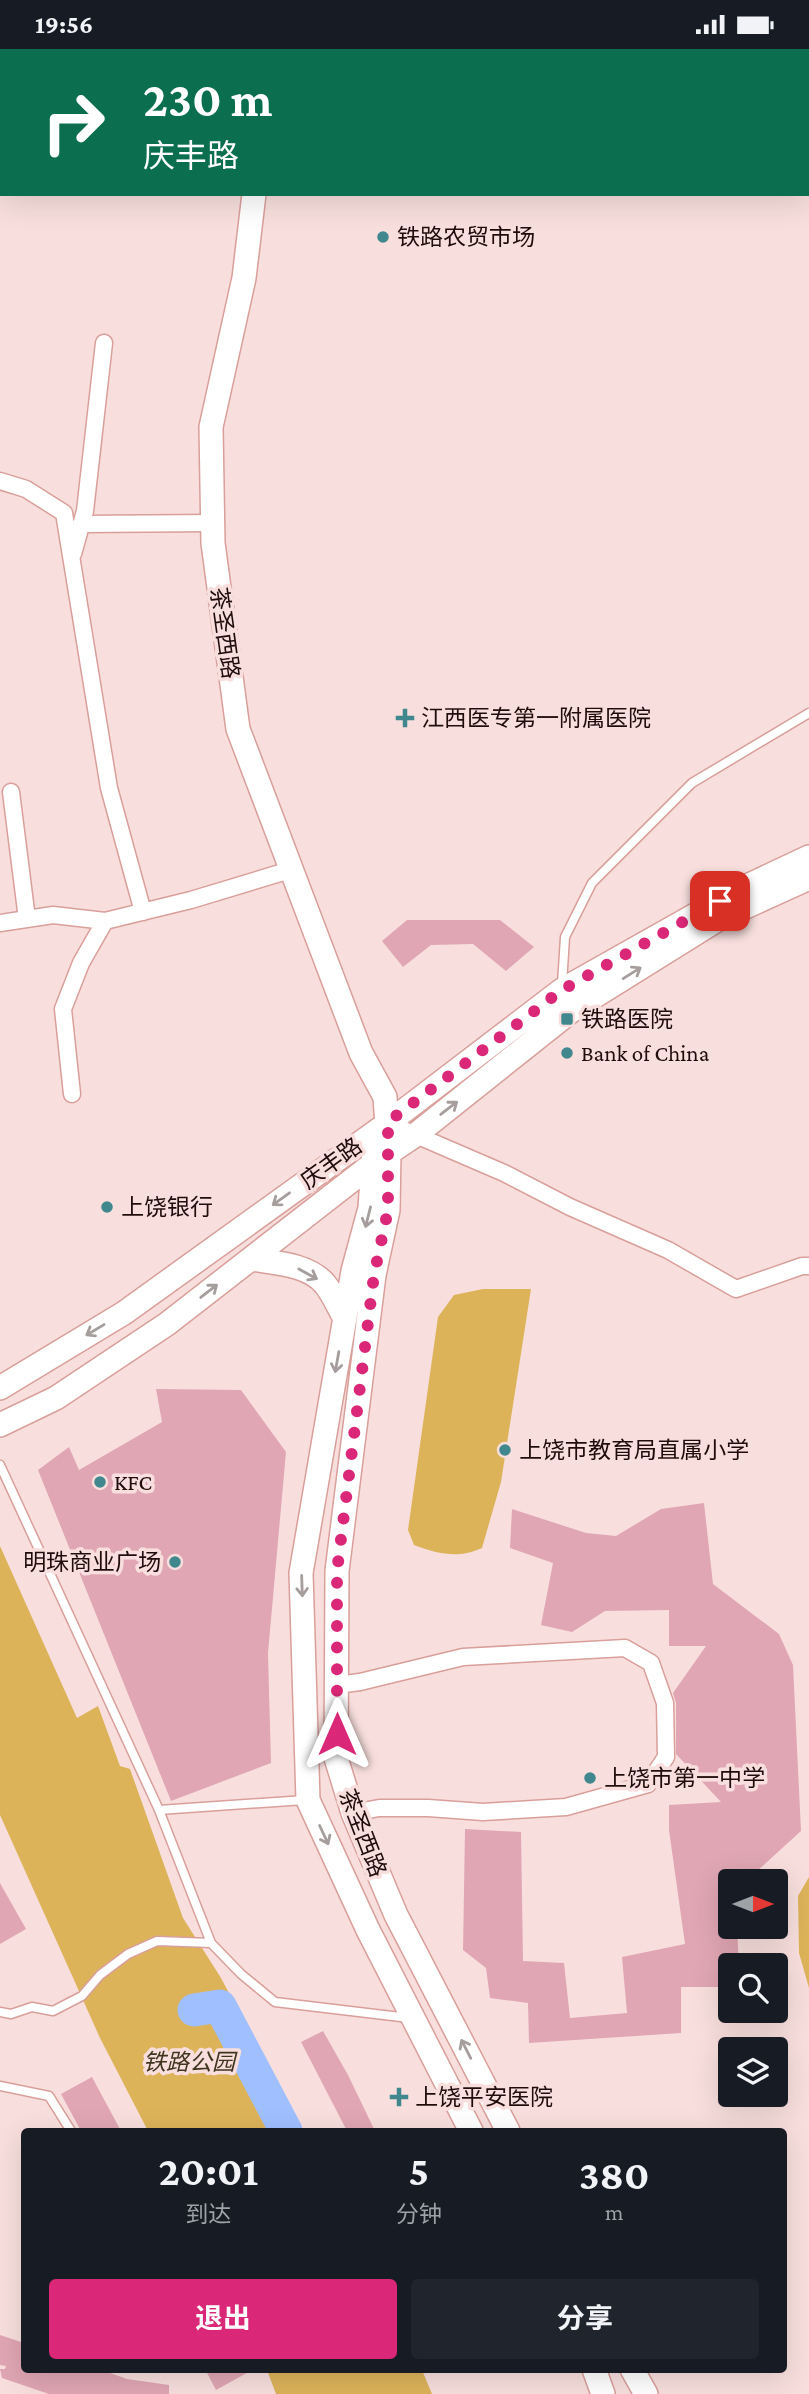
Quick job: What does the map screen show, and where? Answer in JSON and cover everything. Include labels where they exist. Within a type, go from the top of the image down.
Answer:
[{"type":"main road","name":"茶圣西路","points":[[254,196],[244,278],[211,426],[213,543],[238,729],[361,1053],[385,1097],[381,1127],[388,1210],[374,1275],[337,1571],[336,1758],[353,1813],[396,1915],[506,2128]]},
{"type":"main road","name":"庆丰路","points":[[0,1388],[124,1313],[381,1127],[562,990],[743,888],[809,856]]},
{"type":"main road","points":[[0,1425],[67,1391],[167,1324],[414,1136],[571,1011],[717,920],[809,878]]},
{"type":"main road","name":"茶圣西路","points":[[382,1158],[353,1271],[301,1573],[308,1800],[412,2019],[469,2128]]},
{"type":"main road","points":[[251,1259],[301,1268],[324,1283],[345,1319]]},
{"type":"main road","points":[[595,2373],[603,2394]]},
{"type":"main road","points":[[634,2373],[646,2394]]},
{"type":"street","points":[[72,559],[81,524],[104,343]]},
{"type":"street","points":[[0,481],[26,489],[64,513],[109,788],[144,912]]},
{"type":"street","points":[[81,524],[213,523]]},
{"type":"street","points":[[11,792],[27,919]]},
{"type":"street","points":[[0,923],[53,915],[105,921],[191,901],[290,870]]},
{"type":"street","points":[[72,1094],[64,1009],[81,963],[105,921]]},
{"type":"street","points":[[381,1127],[414,1136],[504,1173],[570,1207],[668,1250],[736,1289],[802,1266],[809,1266]]},
{"type":"street","points":[[337,1685],[463,1657],[625,1649],[651,1663],[665,1703],[666,1757],[648,1784],[566,1807],[482,1812],[379,1808],[353,1813]]},
{"type":"lane","points":[[562,990],[565,937],[592,883],[692,783],[809,713]]},
{"type":"lane","points":[[0,1465],[159,1811],[211,1943],[241,1974],[275,2002],[412,2019]]},
{"type":"lane","points":[[159,1811],[308,1800]]},
{"type":"lane","points":[[0,2012],[11,2014],[32,2007],[53,2011],[82,1996],[100,1975],[128,1954],[157,1941],[211,1943]]},
{"type":"lane","points":[[0,2086],[49,2096],[69,2128]]},
{"type":"green space","points":[[483,1289],[531,1289],[501,1482],[482,1548],[465,1553],[440,1553],[414,1545],[408,1530],[438,1317],[454,1295]]},
{"type":"green space","name":"铁路公园","points":[[0,1546],[77,1718],[98,1706],[120,1766],[130,1769],[183,1918],[221,1978],[300,2128],[146,2128],[100,2038],[0,1815]]},
{"type":"green space","points":[[809,1877],[809,1988],[799,1953],[798,1896]]},
{"type":"green space","points":[[268,2373],[423,2373],[432,2394],[276,2394]]},
{"type":"building","points":[[407,920],[500,920],[534,947],[506,971],[473,944],[431,945],[403,967],[382,941]]},
{"type":"building","name":"明珠商业广场","points":[[156,1389],[241,1390],[286,1452],[268,1653],[271,1763],[171,1801],[38,1470],[69,1447],[79,1470],[162,1422]]},
{"type":"building","points":[[704,1503],[713,1584],[779,1634],[793,1665],[801,1831],[759,1869],[718,1869],[718,1939],[738,1939],[738,1953],[718,1953],[718,1987],[681,1987],[681,2033],[529,2043],[528,2003],[490,1998],[486,1968],[463,1950],[465,1829],[521,1832],[523,1961],[564,1963],[570,2018],[627,2013],[622,1957],[685,1944],[669,1830],[669,1805],[721,1802],[676,1754],[676,1703],[673,1693],[706,1646],[669,1646],[669,1610],[605,1611],[572,1632],[541,1625],[553,1563],[510,1548],[512,1509],[586,1533],[616,1536],[661,1509]]},
{"type":"building","points":[[0,1883],[26,1929],[0,1944]]},
{"type":"building","points":[[323,2031],[374,2128],[345,2128],[301,2042]]},
{"type":"building","points":[[92,2077],[119,2128],[79,2128],[61,2094]]},
{"type":"building","points":[[0,2335],[21,2342],[21,2373],[110,2373],[127,2379],[169,2385],[169,2394],[49,2394],[2,2378],[0,2369],[5,2369],[6,2366],[0,2365]]},
{"type":"building","points":[[207,2373],[247,2373],[216,2390]]},
{"type":"waterway","points":[[194,2010],[220,2006],[284,2128]]},
{"type":"place","name":"铁路农贸市场","points":[[383,237]]},
{"type":"place","name":"江西医专第一附属医院","points":[[405,718]]},
{"type":"place","name":"铁路医院","points":[[567,1019]]},
{"type":"place","name":"Bank of China","points":[[567,1053]]},
{"type":"place","name":"上饶银行","points":[[107,1207]]},
{"type":"place","name":"上饶市教育局直属小学","points":[[505,1450]]},
{"type":"place","name":"KFC","points":[[100,1482]]},
{"type":"place","name":"明珠商业广场","points":[[175,1562]]},
{"type":"place","name":"上饶市第一中学","points":[[590,1778]]},
{"type":"place","name":"上饶平安医院","points":[[399,2097]]},
{"type":"route","points":[[337,1734],[337,1571],[374,1275],[388,1210],[388,1122],[562,990],[720,901]]}]
